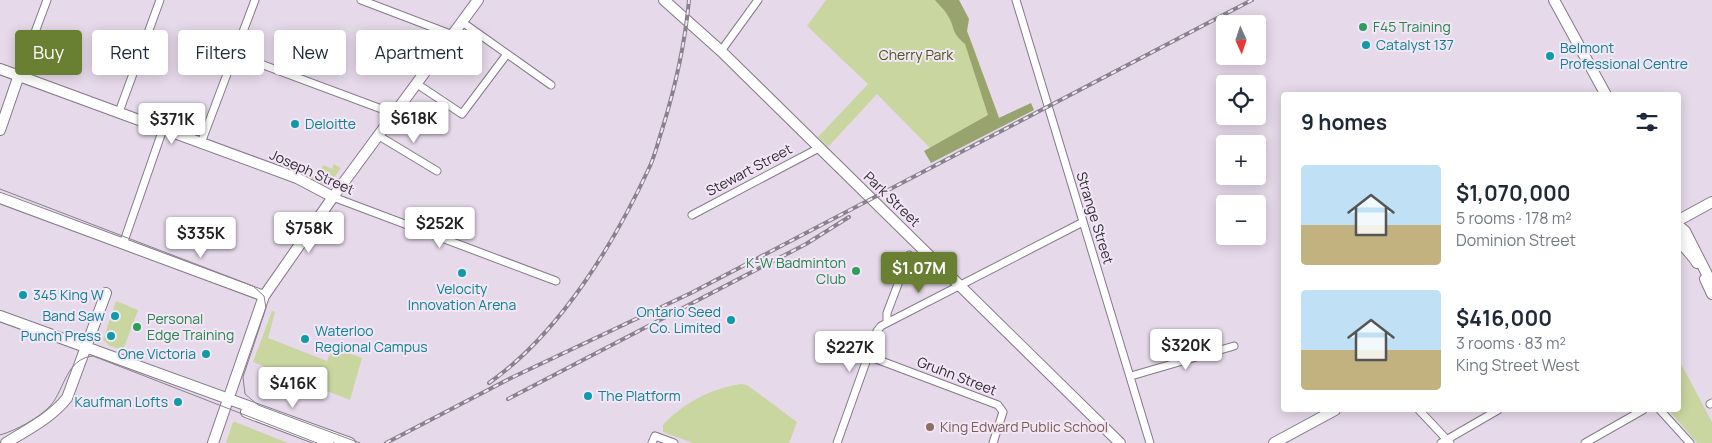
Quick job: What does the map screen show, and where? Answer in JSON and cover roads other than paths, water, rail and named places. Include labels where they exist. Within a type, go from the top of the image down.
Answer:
[{"type":"street","points":[[36,30],[47,0]]},
{"type":"street","points":[[119,112],[160,0]]},
{"type":"street","points":[[243,30],[255,0]]},
{"type":"street","points":[[361,0],[440,30]]},
{"type":"street","points":[[456,30],[478,0]]},
{"type":"street","name":"Park Street","points":[[664,0],[722,51],[1120,443]]},
{"type":"street","points":[[722,51],[758,0]]},
{"type":"street","name":"Strange Street","points":[[1016,0],[1150,443]]},
{"type":"street","points":[[1554,0],[1604,92]]},
{"type":"street","points":[[462,22],[551,86]]},
{"type":"street","points":[[417,84],[462,114],[507,54]]},
{"type":"street","points":[[264,65],[395,114]]},
{"type":"street","name":"Joseph Street","points":[[0,69],[15,74]]},
{"type":"street","points":[[0,130],[19,75]]},
{"type":"street","name":"Joseph Street","points":[[19,75],[297,178],[333,198],[556,281]]},
{"type":"street","points":[[201,143],[226,75]]},
{"type":"street","points":[[213,443],[264,296],[424,75]]},
{"type":"street","points":[[124,244],[163,129]]},
{"type":"street","points":[[379,136],[438,171]]},
{"type":"street","name":"Stewart Street","points":[[692,215],[819,148]]},
{"type":"street","points":[[0,198],[264,296]]},
{"type":"street","points":[[1681,219],[1712,202]]},
{"type":"street","points":[[837,443],[877,331],[887,321],[1084,222]]},
{"type":"street","points":[[1681,228],[1685,231],[1712,284]]},
{"type":"street","points":[[1681,243],[1686,252],[1693,256],[1712,294]]},
{"type":"street","points":[[887,321],[887,313],[909,255]]},
{"type":"street","points":[[6,443],[57,410],[72,388],[106,293]]},
{"type":"street","points":[[0,316],[350,443]]},
{"type":"street","points":[[1131,376],[1234,346]]},
{"type":"street","name":"Gruhn Street","points":[[868,356],[998,405],[1003,412],[993,443]]},
{"type":"street","points":[[229,400],[241,410],[328,443]]},
{"type":"street","points":[[1274,443],[1331,412]]},
{"type":"street","points":[[1421,412],[1446,442],[1495,412]]},
{"type":"street","points":[[1585,443],[1639,412]]},
{"type":"street","points":[[1662,412],[1690,443]]},
{"type":"street","points":[[654,439],[674,443]]},
{"type":"tram line","points":[[0,189],[253,286],[264,296],[266,308],[243,377],[245,394],[258,405],[360,443]]},
{"type":"tram line","points":[[0,435],[27,423],[46,410],[56,398],[72,368],[84,358],[93,356],[317,443]]},
{"type":"railway","points":[[489,383],[515,363],[562,313],[602,256],[636,196],[650,166],[671,98],[679,66],[689,0]]},
{"type":"railway","points":[[386,443],[513,377],[691,293],[1252,0]]},
{"type":"railway","points":[[508,399],[806,244],[849,217]]},
{"type":"place","name":"F45 Training","points":[[1363,27]]},
{"type":"place","name":"Catalyst 137","points":[[1366,45]]},
{"type":"place","name":"Belmont Professional Centre","points":[[1550,56]]},
{"type":"place","name":"Deloitte","points":[[295,124]]},
{"type":"place","name":"K-W Badminton Club","points":[[856,271]]},
{"type":"place","name":"Velocity Innovation Arena","points":[[462,273]]},
{"type":"place","name":"345 King W","points":[[23,295]]},
{"type":"place","name":"Band Saw","points":[[115,316]]},
{"type":"place","name":"Ontario Seed Co. Limited","points":[[731,320]]},
{"type":"place","name":"Personal Edge Training","points":[[137,327]]},
{"type":"place","name":"Punch Press","points":[[111,336]]},
{"type":"place","name":"Waterloo Regional Campus","points":[[305,339]]},
{"type":"place","name":"One Victoria","points":[[206,354]]},
{"type":"place","name":"The Platform","points":[[588,396]]},
{"type":"place","name":"Kaufman Lofts","points":[[178,402]]},
{"type":"place","name":"King Edward Public School","points":[[930,427]]},
{"type":"park label","name":"Cherry Park","points":[[916,55]]}]
